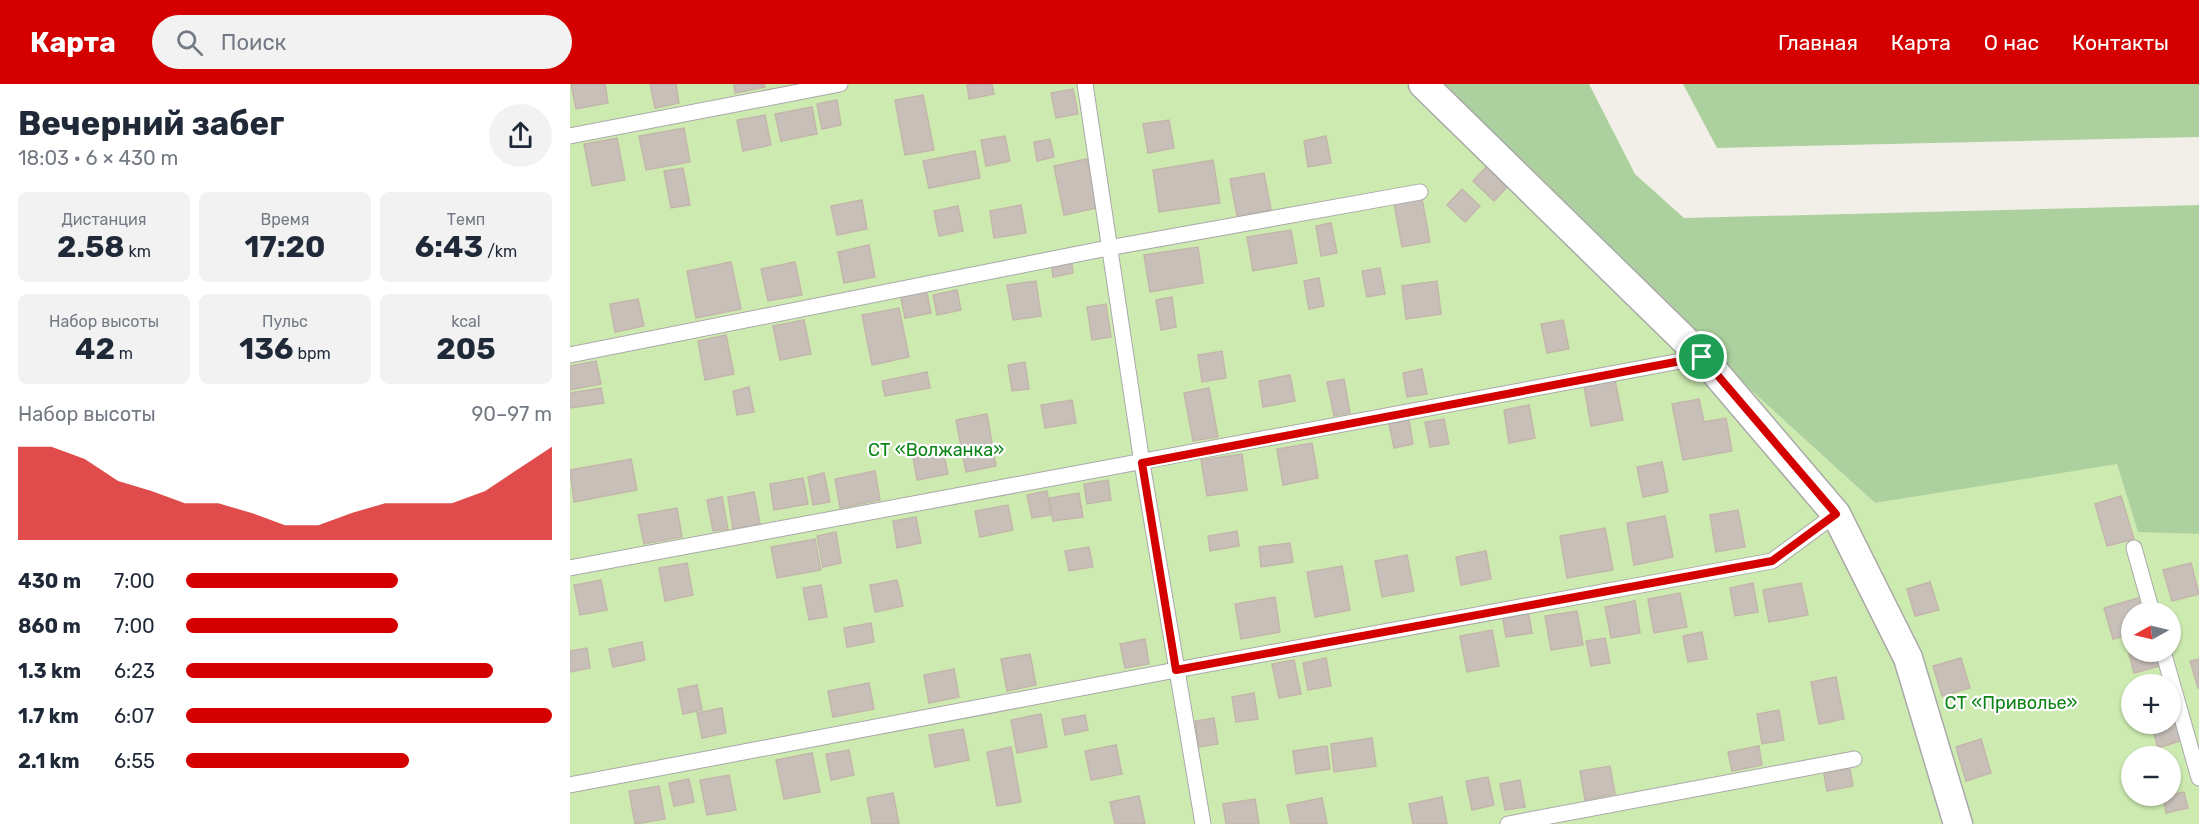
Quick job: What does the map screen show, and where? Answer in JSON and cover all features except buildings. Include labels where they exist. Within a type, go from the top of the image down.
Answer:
[{"type":"street","points":[[1423,84],[1702,357],[1836,514],[1908,658],[1958,824]]},
{"type":"lane","points":[[570,136],[840,84]]},
{"type":"lane","points":[[1084,84],[1142,463],[1203,824]]},
{"type":"lane","points":[[570,355],[1108,248],[1420,192]]},
{"type":"lane","points":[[570,568],[1702,357]]},
{"type":"lane","points":[[570,785],[1176,670],[1772,561],[1836,514]]},
{"type":"lane","points":[[2134,548],[2149,602]]},
{"type":"lane","points":[[2166,662],[2199,778]]},
{"type":"lane","points":[[1508,824],[1854,759]]},
{"type":"green space","name":"СТ «Волжанка»","points":[[570,84],[1415,84],[1875,503],[2117,463],[2138,531],[2199,534],[2199,824],[570,824]]},
{"type":"green space","points":[[1415,84],[1589,84],[1635,174],[1684,218],[2199,205],[2199,534],[2138,532],[2117,464],[1875,503]]},
{"type":"green space","points":[[1683,84],[2199,84],[2199,137],[1717,148]]},
{"type":"route","points":[[1702,357],[1836,514],[1772,561],[1176,670],[1142,463],[1702,357]]},
{"type":"park label","name":"СТ «Приволье»","points":[[2011,703]]}]
